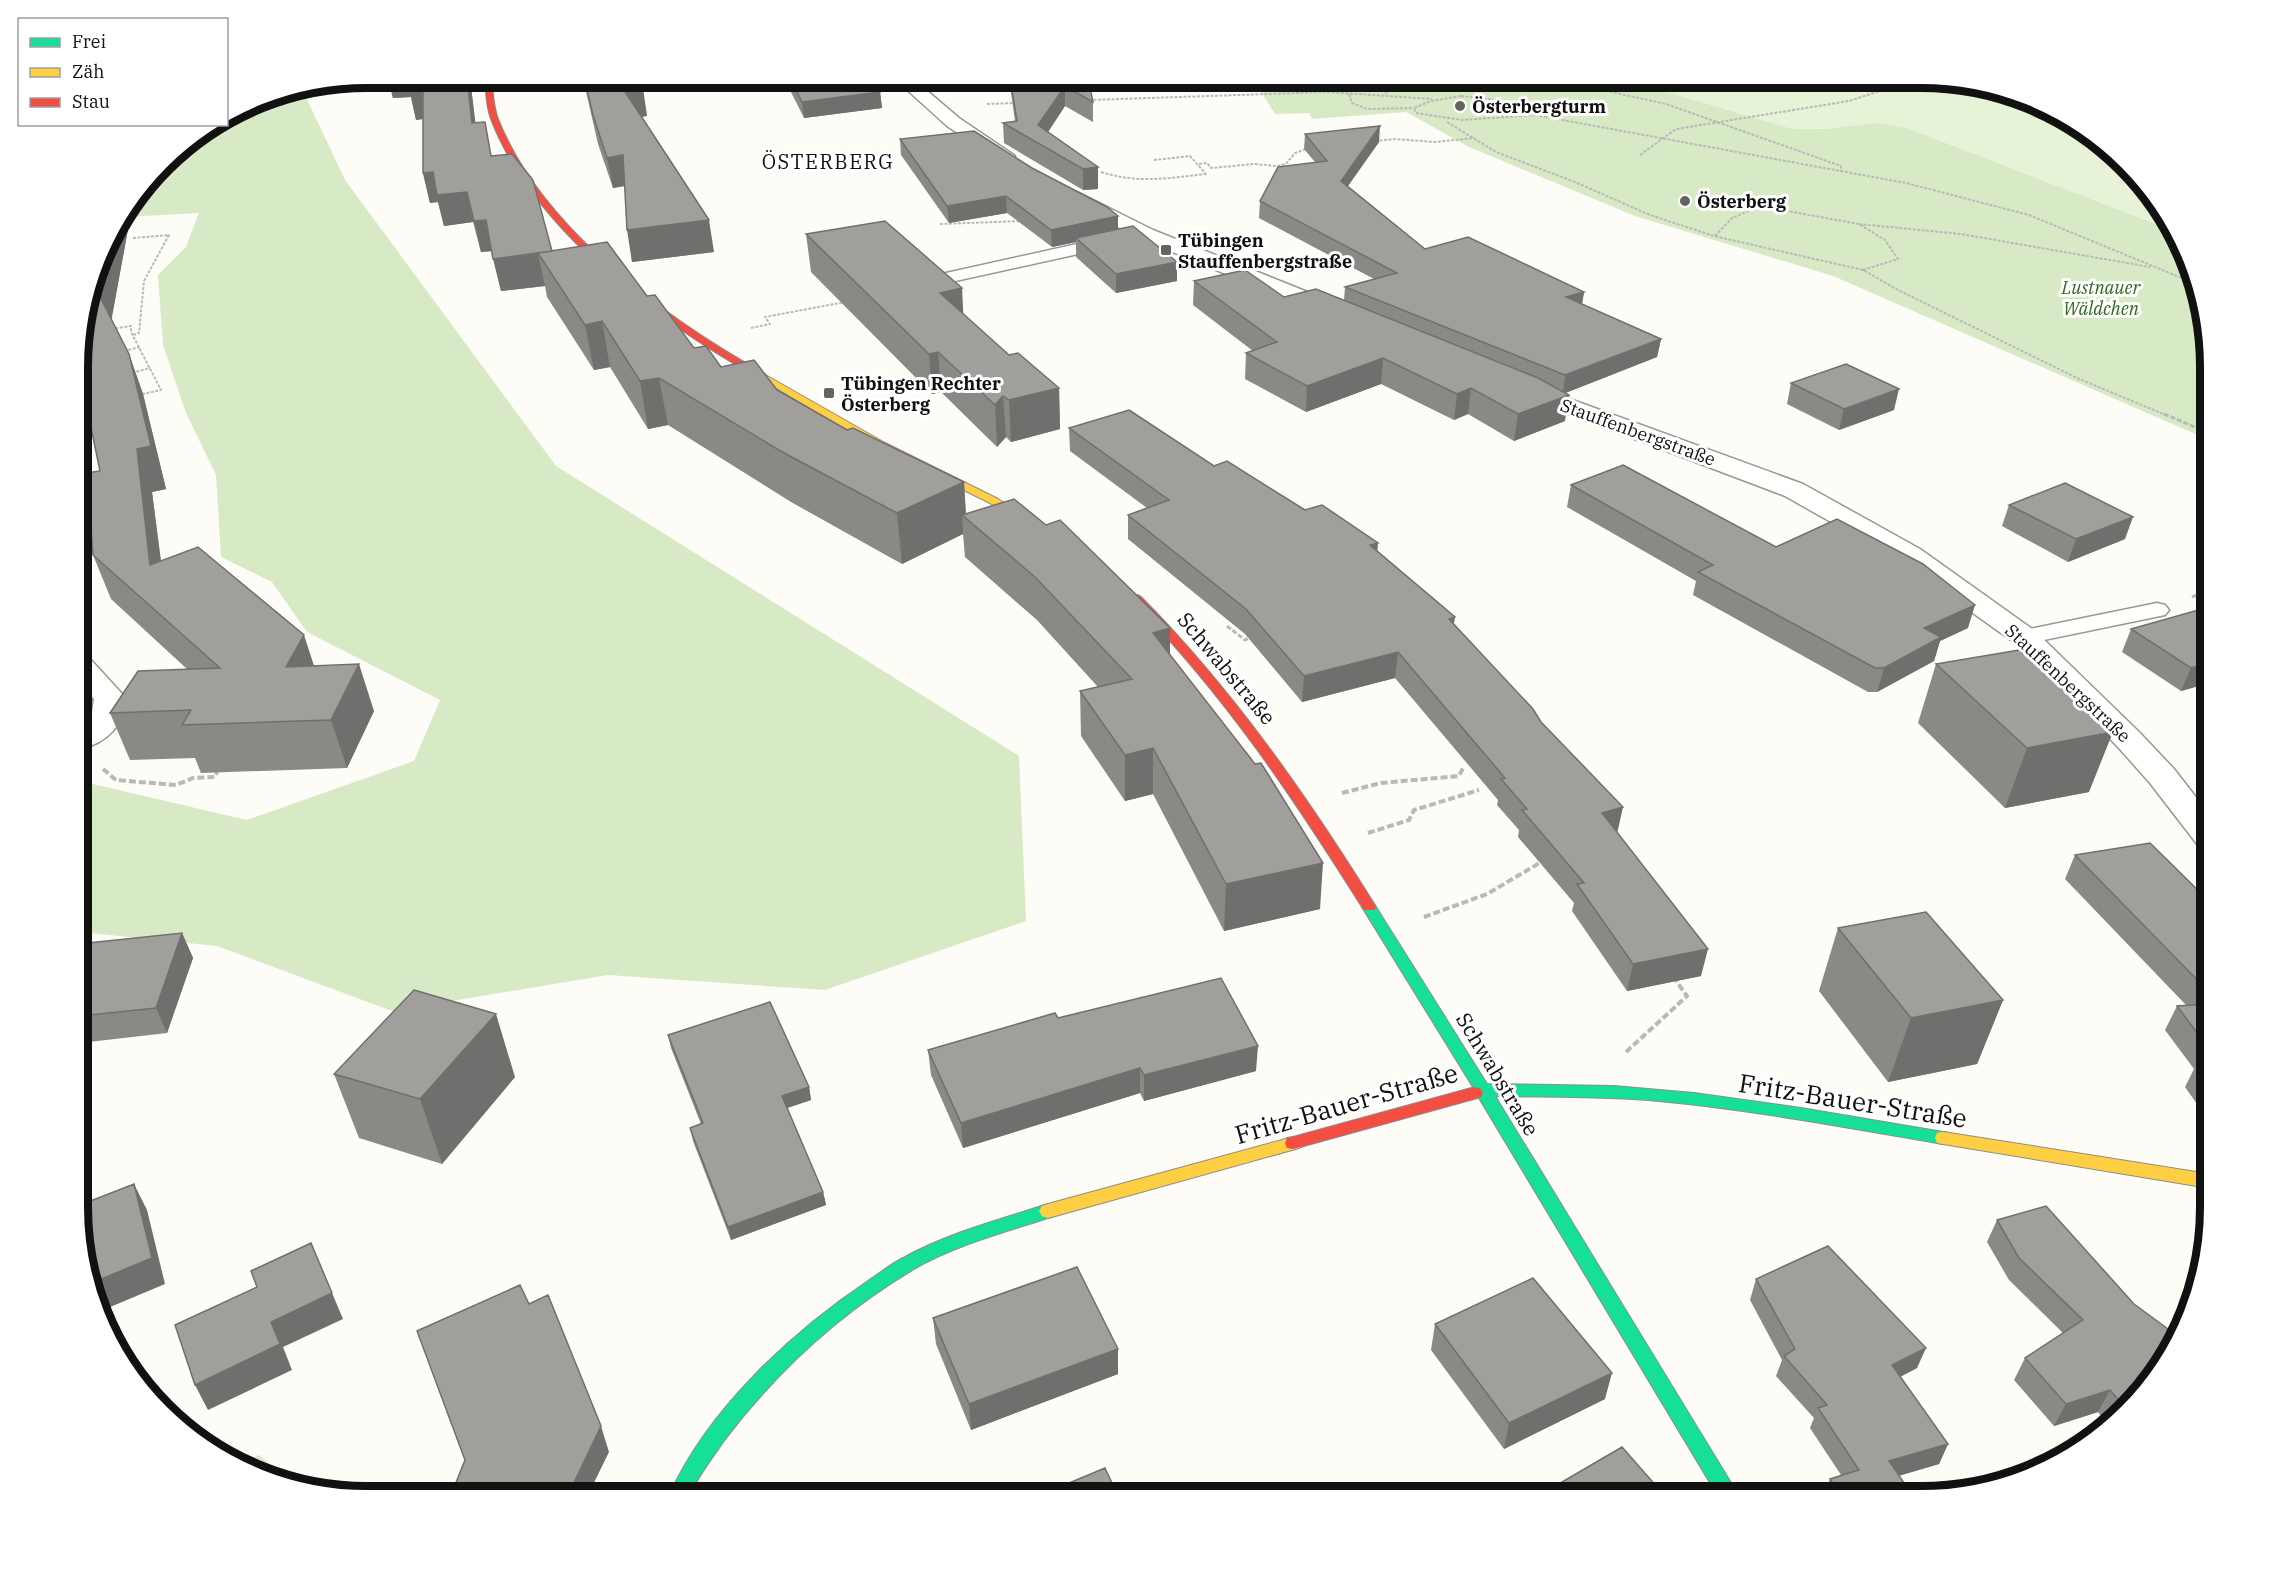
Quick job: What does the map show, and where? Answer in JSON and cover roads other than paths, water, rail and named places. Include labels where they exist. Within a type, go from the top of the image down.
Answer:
[{"type":"street","points":[[489,88],[493,116],[510,154],[538,193],[587,250],[654,305],[700,340],[881,445],[994,501],[1052,538]]},
{"type":"street","points":[[913,88],[954,122],[1021,166]]},
{"type":"street","points":[[1059,188],[1146,234],[1358,320]]},
{"type":"street","name":"Stauffenbergstraße","points":[[1510,383],[1794,490],[1910,555],[2025,637],[2129,740],[2162,776],[2200,825]]},
{"type":"street","name":"Schwabstraße","points":[[1124,587],[1184,645],[1221,688],[1279,765],[1484,1090],[1724,1486]]},
{"type":"street","points":[[88,674],[110,697],[110,708],[108,720],[88,737]]},
{"type":"street","name":"Fritz-Bauer-Straße","points":[[683,1486],[689,1473],[742,1402],[792,1350],[847,1305],[909,1263],[971,1236],[1040,1213],[1484,1090],[1657,1095],[1772,1110],[2200,1180]]},
{"type":"lane","points":[[928,282],[1146,234]]},
{"type":"lane","points":[[2025,637],[2157,610]]},
{"type":"place","name":"Österbergturm","points":[[1460,106]]},
{"type":"place","name":"Österberg","points":[[1685,201]]},
{"type":"place","name":"Tübingen Stauffenbergstraße","points":[[1166,250]]},
{"type":"place","name":"Tübingen Rechter Österberg","points":[[829,393]]},
{"type":"district","name":"ÖSTERBERG","points":[[828,161]]},
{"type":"park label","name":"Lustnauer Wäldchen","points":[[2101,297]]}]
